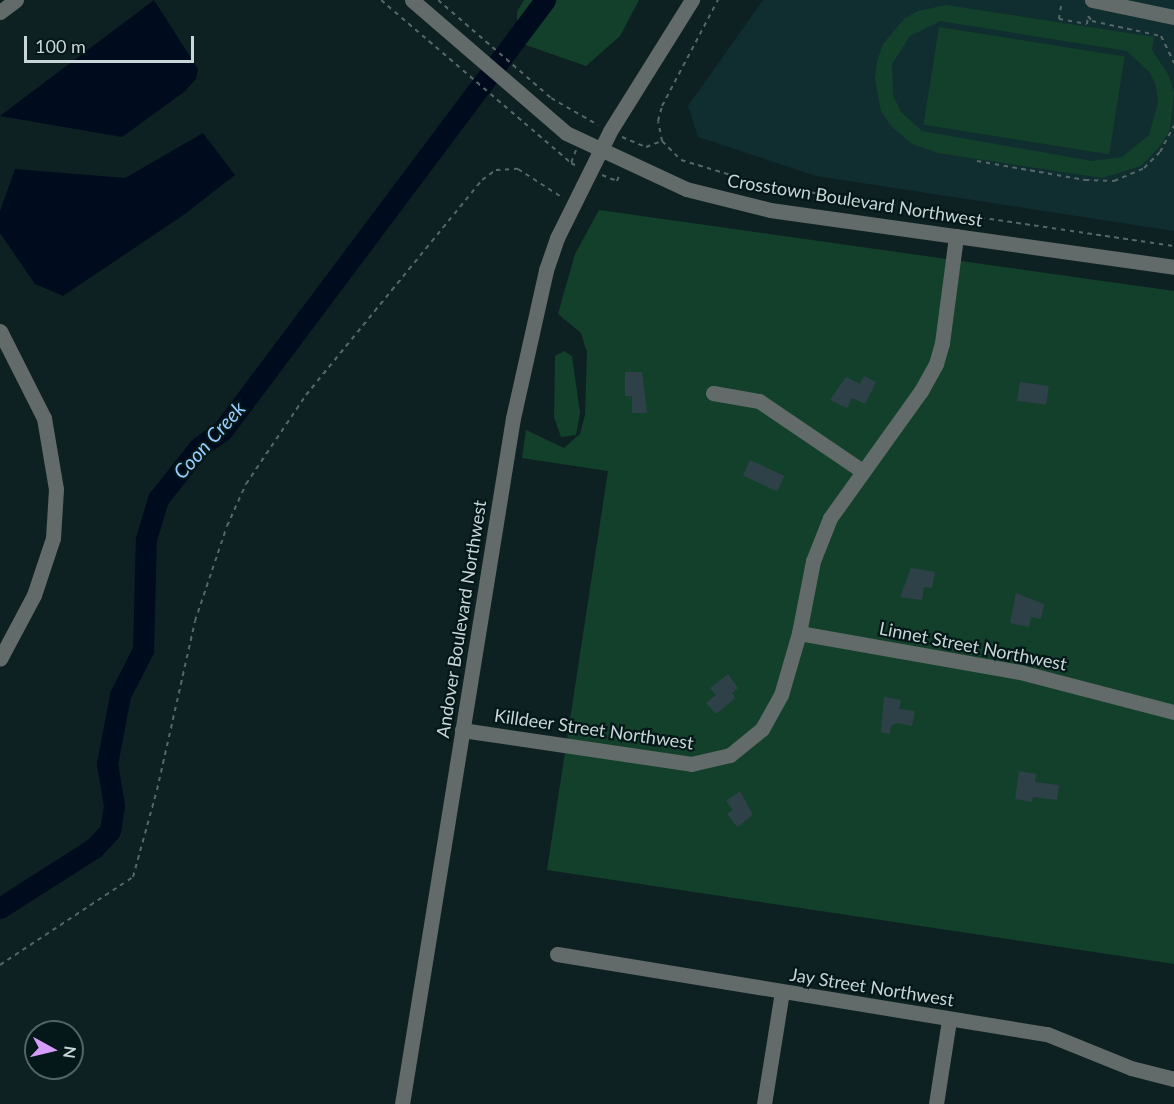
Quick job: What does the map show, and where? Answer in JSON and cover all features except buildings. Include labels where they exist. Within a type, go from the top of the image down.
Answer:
[{"type":"street","points":[[0,12],[16,0]]},
{"type":"street","name":"Crosstown Boulevard Northwest","points":[[412,0],[515,93],[566,134],[652,177],[730,202],[1174,267]]},
{"type":"street","name":"Andover Boulevard Northwest","points":[[402,1104],[513,418],[546,270],[600,152],[692,0]]},
{"type":"street","points":[[1092,0],[1174,17]]},
{"type":"street","points":[[799,633],[813,561],[822,535],[861,470],[921,391],[936,364],[942,343],[956,236]]},
{"type":"street","points":[[0,332],[44,418],[56,489],[53,538],[34,596],[0,659]]},
{"type":"street","points":[[713,393],[759,401],[861,470]]},
{"type":"street","name":"Killdeer Street Northwest","points":[[462,730],[672,763],[720,760],[746,744],[772,715],[799,633]]},
{"type":"street","name":"Linnet Street Northwest","points":[[799,633],[1020,672],[1174,712]]},
{"type":"street","name":"Jay Street Northwest","points":[[557,954],[949,1020],[1047,1034],[1131,1068],[1174,1079]]},
{"type":"street","points":[[764,1104],[782,992]]},
{"type":"street","points":[[936,1104],[949,1020]]},
{"type":"path","points":[[381,0],[571,163]]},
{"type":"path","points":[[438,0],[526,78],[557,102],[590,120]]},
{"type":"path","points":[[718,0],[662,106],[658,121],[662,141],[681,160],[767,186],[1174,246]]},
{"type":"path","points":[[1061,6],[1059,19],[1086,24],[1088,16],[1092,21],[1161,36],[1174,63]]},
{"type":"path","points":[[1105,16],[1117,25]]},
{"type":"path","points":[[977,161],[1085,180],[1114,181],[1144,168],[1160,152],[1174,126]]},
{"type":"path","points":[[656,143],[662,141]]},
{"type":"path","points":[[0,965],[83,913],[133,877],[157,790],[195,621],[227,526],[246,484],[306,395],[482,180],[496,170],[518,169],[574,205]]},
{"type":"shaded area","points":[[154,0],[198,69],[196,79],[184,92],[122,137],[0,116]]},
{"type":"shaded area","points":[[763,0],[1174,0],[1174,231],[816,176],[698,137],[688,106]]},
{"type":"shaded area","points":[[203,133],[235,175],[185,214],[63,296],[35,284],[0,233],[0,211],[15,169],[125,178]]},
{"type":"green space","points":[[524,0],[639,0],[620,36],[586,66],[517,42],[517,12]]},
{"type":"green space","points":[[946,5],[1154,37],[1152,50],[1169,76],[1174,93],[1170,129],[1162,144],[1141,166],[1102,178],[938,153],[912,144],[891,126],[881,111],[875,79],[877,61],[883,44],[904,19],[918,11]],"holes":[[[940,21],[1127,51],[1150,73],[1156,86],[1158,103],[1149,135],[1122,157],[1092,161],[922,131],[901,112],[893,95],[892,64],[910,36]]]},
{"type":"green space","points":[[939,27],[1125,56],[1109,154],[924,125]]},
{"type":"green space","points":[[599,210],[1174,291],[1174,964],[547,870],[608,471],[522,458],[526,430],[564,448],[580,434],[585,415],[587,352],[581,333],[558,314],[575,254]]},
{"type":"green space","points":[[564,351],[572,356],[580,413],[576,435],[561,437],[554,417],[555,356]]},
{"type":"waterway","name":"Coon Creek","points":[[0,908],[94,848],[110,831],[114,805],[107,764],[120,695],[143,650],[146,539],[158,499],[199,447],[222,431],[545,0]]}]
